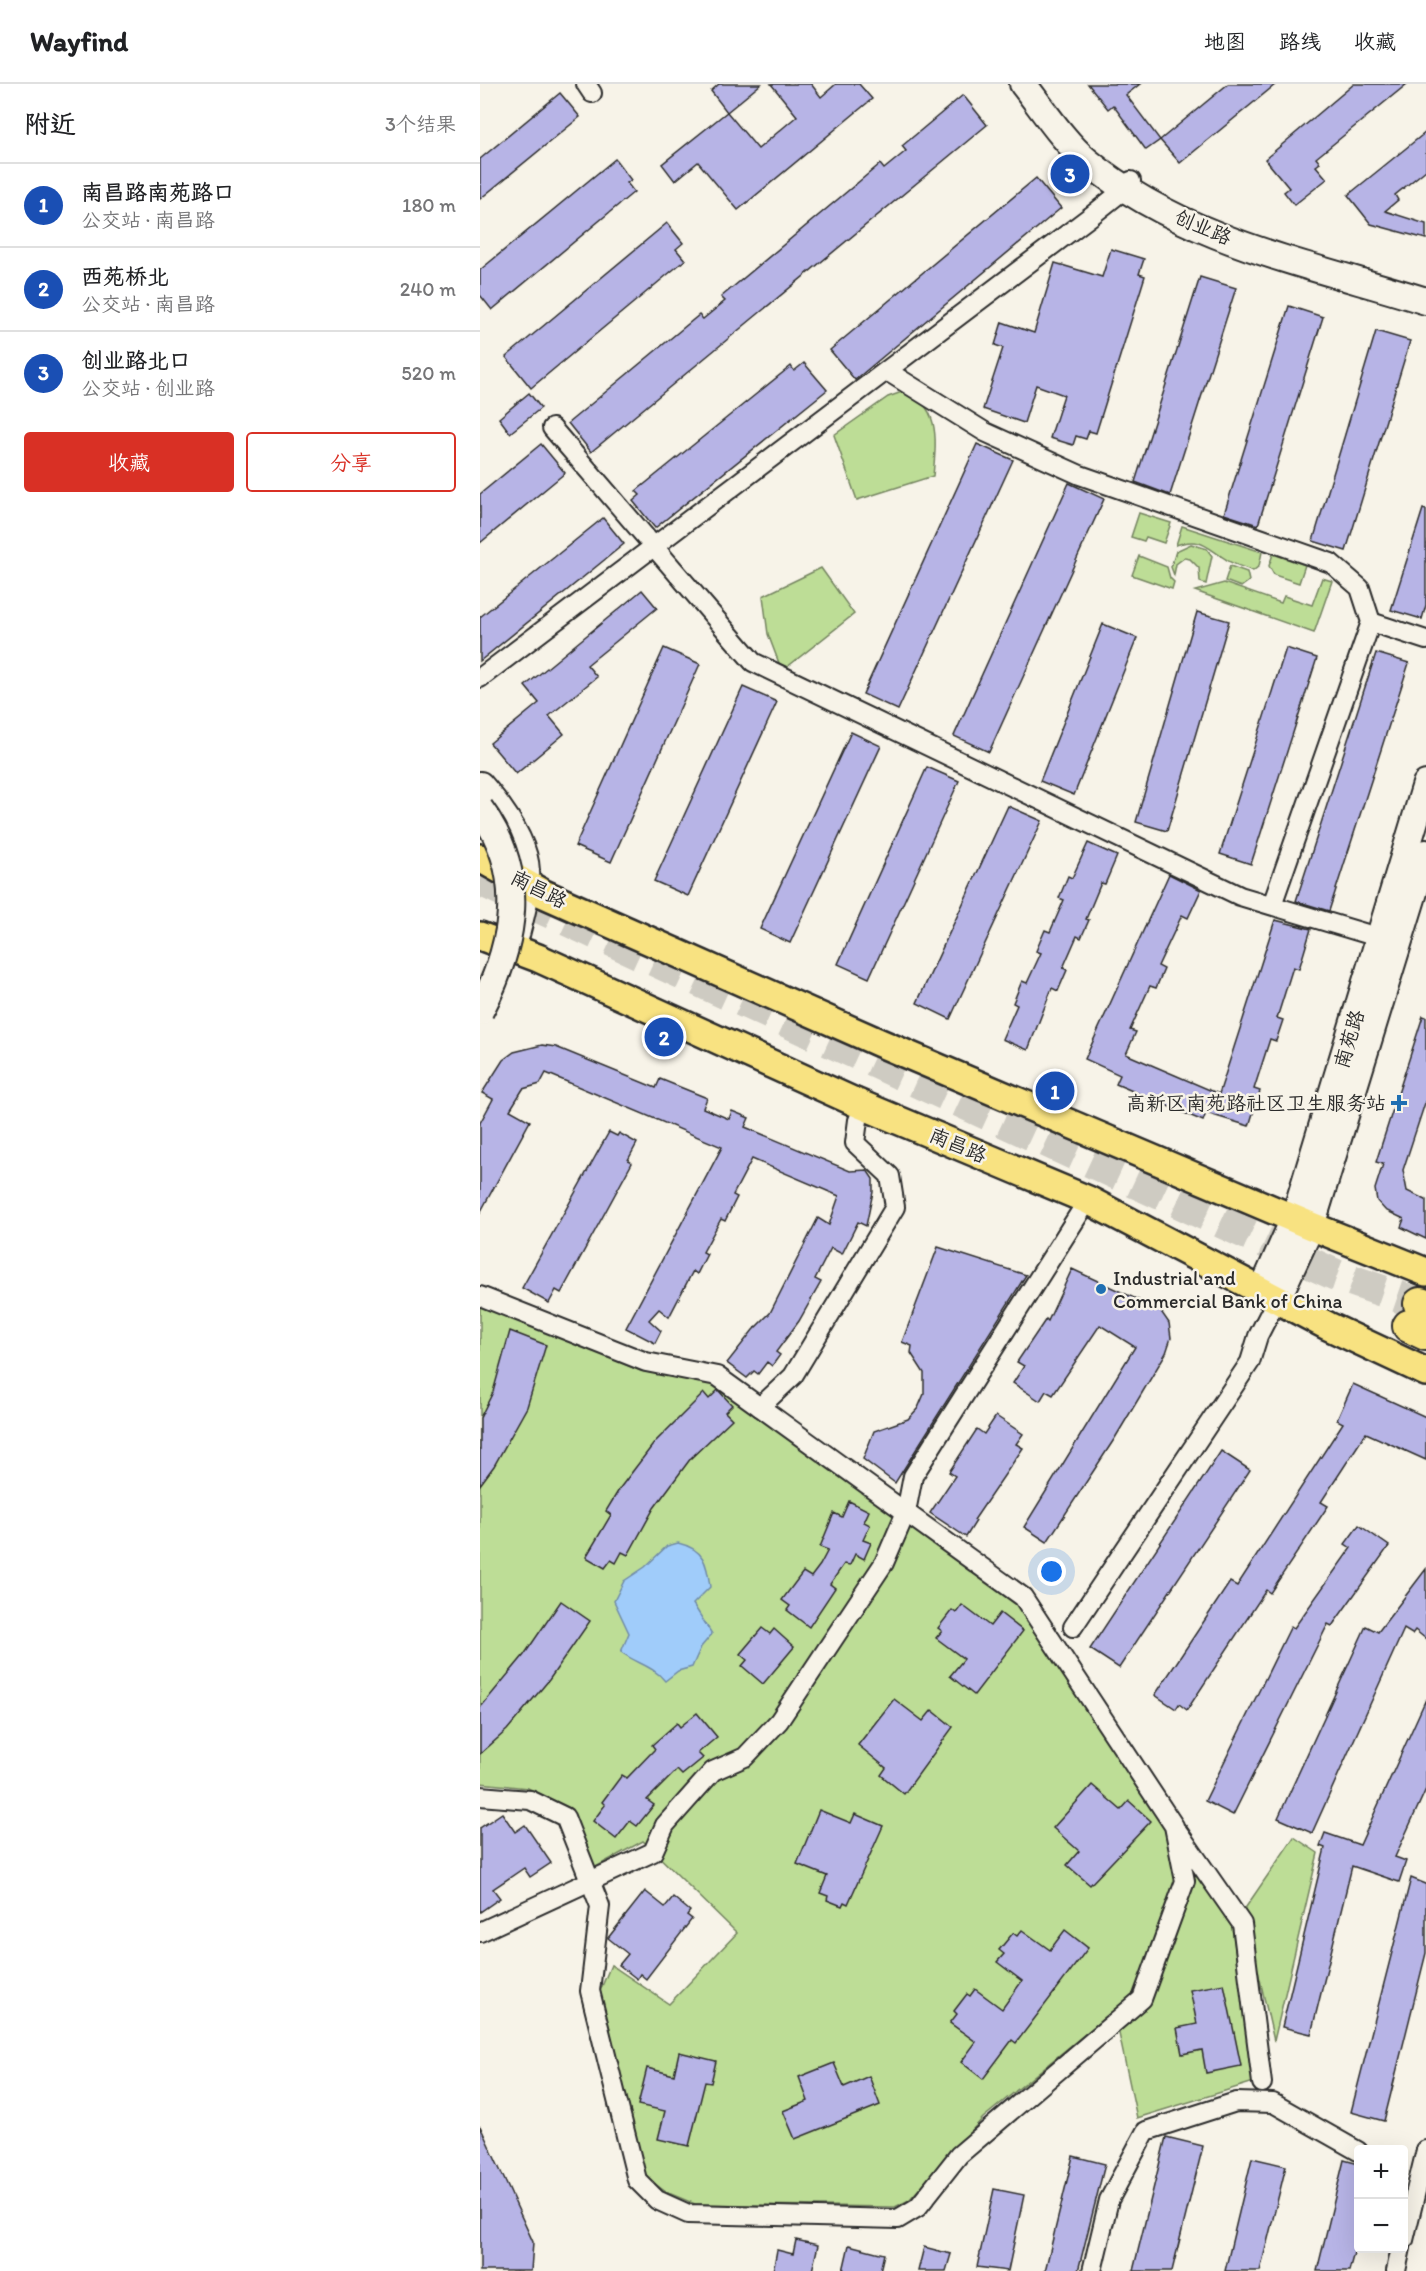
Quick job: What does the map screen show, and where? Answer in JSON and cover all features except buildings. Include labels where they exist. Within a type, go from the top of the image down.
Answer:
[{"type":"main road","name":"南昌路","points":[[480,858],[526,884],[880,1043],[1302,1223],[1426,1272]]},
{"type":"main road","name":"南昌路","points":[[480,936],[538,958],[855,1102],[1088,1200],[1270,1295],[1426,1372]]},
{"type":"street","name":"创业路","points":[[1023,84],[1085,160],[1186,222],[1226,239],[1426,301]]},
{"type":"street","name":"创业路","points":[[1036,84],[1093,154],[1128,185],[1229,230],[1426,289]]},
{"type":"street","points":[[480,678],[655,548],[1128,185]]},
{"type":"street","points":[[887,371],[985,432],[1080,475],[1331,563],[1360,588],[1371,622],[1272,905]]},
{"type":"street","points":[[552,428],[753,662],[1240,896],[1382,938]]},
{"type":"street","points":[[1371,622],[1426,639]]},
{"type":"street","name":"南苑路","points":[[1302,1223],[1426,784]]},
{"type":"street","points":[[480,785],[494,802],[519,846],[526,869],[525,898],[508,966],[480,1019]]},
{"type":"street","points":[[480,809],[490,823],[508,865],[511,932],[498,976],[480,1011]]},
{"type":"street","name":"南苑路","points":[[1270,1295],[1302,1223],[1426,853]]},
{"type":"street","points":[[760,1407],[793,1376],[895,1207],[890,1176],[855,1143],[858,1120]]},
{"type":"street","points":[[480,1932],[653,1852],[665,1825],[712,1771],[745,1757],[778,1721],[884,1563],[906,1512],[913,1476],[1088,1200]]},
{"type":"street","points":[[1073,1627],[1250,1362],[1270,1295]]},
{"type":"street","points":[[480,1296],[646,1362],[717,1376],[1023,1597],[1174,1826],[1242,1924],[1262,2083]]},
{"type":"street","points":[[480,1796],[530,1800],[565,1817],[600,1906],[590,1991],[637,2180],[657,2200],[688,2214],[898,2219],[918,2207],[959,2155],[1142,1999],[1185,1881],[1174,1826]]},
{"type":"street","points":[[1092,2271],[1109,2199],[1146,2131],[1236,2102],[1273,2103],[1354,2148]]},
{"type":"street","points":[[1408,2220],[1426,2150]]},
{"type":"street","points":[[1396,2271],[1400,2253]]},
{"type":"green space","points":[[902,392],[915,397],[930,415],[935,438],[933,476],[857,500],[834,435],[888,397]]},
{"type":"green space","points":[[1139,513],[1171,523],[1164,543],[1146,537],[1144,541],[1131,537]]},
{"type":"green space","points":[[1182,526],[1262,552],[1259,566],[1253,571],[1236,565],[1198,543],[1176,545]]},
{"type":"green space","points":[[1191,544],[1207,549],[1212,556],[1206,584],[1200,582],[1199,568],[1190,559],[1184,558],[1176,564],[1174,575],[1171,567],[1176,551]]},
{"type":"green space","points":[[1273,554],[1305,565],[1299,583],[1274,575],[1269,566]]},
{"type":"green space","points":[[1139,556],[1167,567],[1170,578],[1174,582],[1172,589],[1132,575]]},
{"type":"green space","points":[[1230,566],[1247,572],[1249,581],[1241,587],[1225,581]]},
{"type":"green space","points":[[821,568],[854,614],[782,671],[768,634],[763,596]]},
{"type":"green space","points":[[1322,578],[1332,581],[1314,633],[1195,591],[1224,583],[1281,603],[1284,596],[1312,605]]},
{"type":"green space","points":[[480,1304],[641,1371],[719,1385],[1017,1601],[1232,1927],[1254,2082],[1137,2118],[1114,2010],[983,2118],[909,2200],[895,2207],[695,2204],[666,2192],[643,2175],[600,1991],[611,1965],[669,2004],[737,1933],[643,1841],[594,1868],[571,1809],[528,1788],[480,1783]]},
{"type":"green space","points":[[1294,1837],[1318,1853],[1274,2041],[1244,1910]]},
{"type":"water","points":[[678,1543],[694,1549],[703,1558],[710,1587],[693,1604],[712,1634],[701,1647],[692,1667],[678,1671],[665,1681],[655,1671],[621,1652],[629,1633],[614,1601],[624,1581],[645,1567],[667,1546]]},
{"type":"tunnel","points":[[480,880],[1336,1275],[1420,1304]]},
{"type":"place","name":"创业路北口","points":[[1070,174]]},
{"type":"place","name":"西苑桥北","points":[[664,1037]]},
{"type":"place","name":"南昌路南苑路口","points":[[1055,1091]]},
{"type":"place","name":"高新区南苑路社区卫生服务站","points":[[1399,1103]]},
{"type":"place","name":"Industrial and Commercial Bank of China","points":[[1101,1289]]}]
